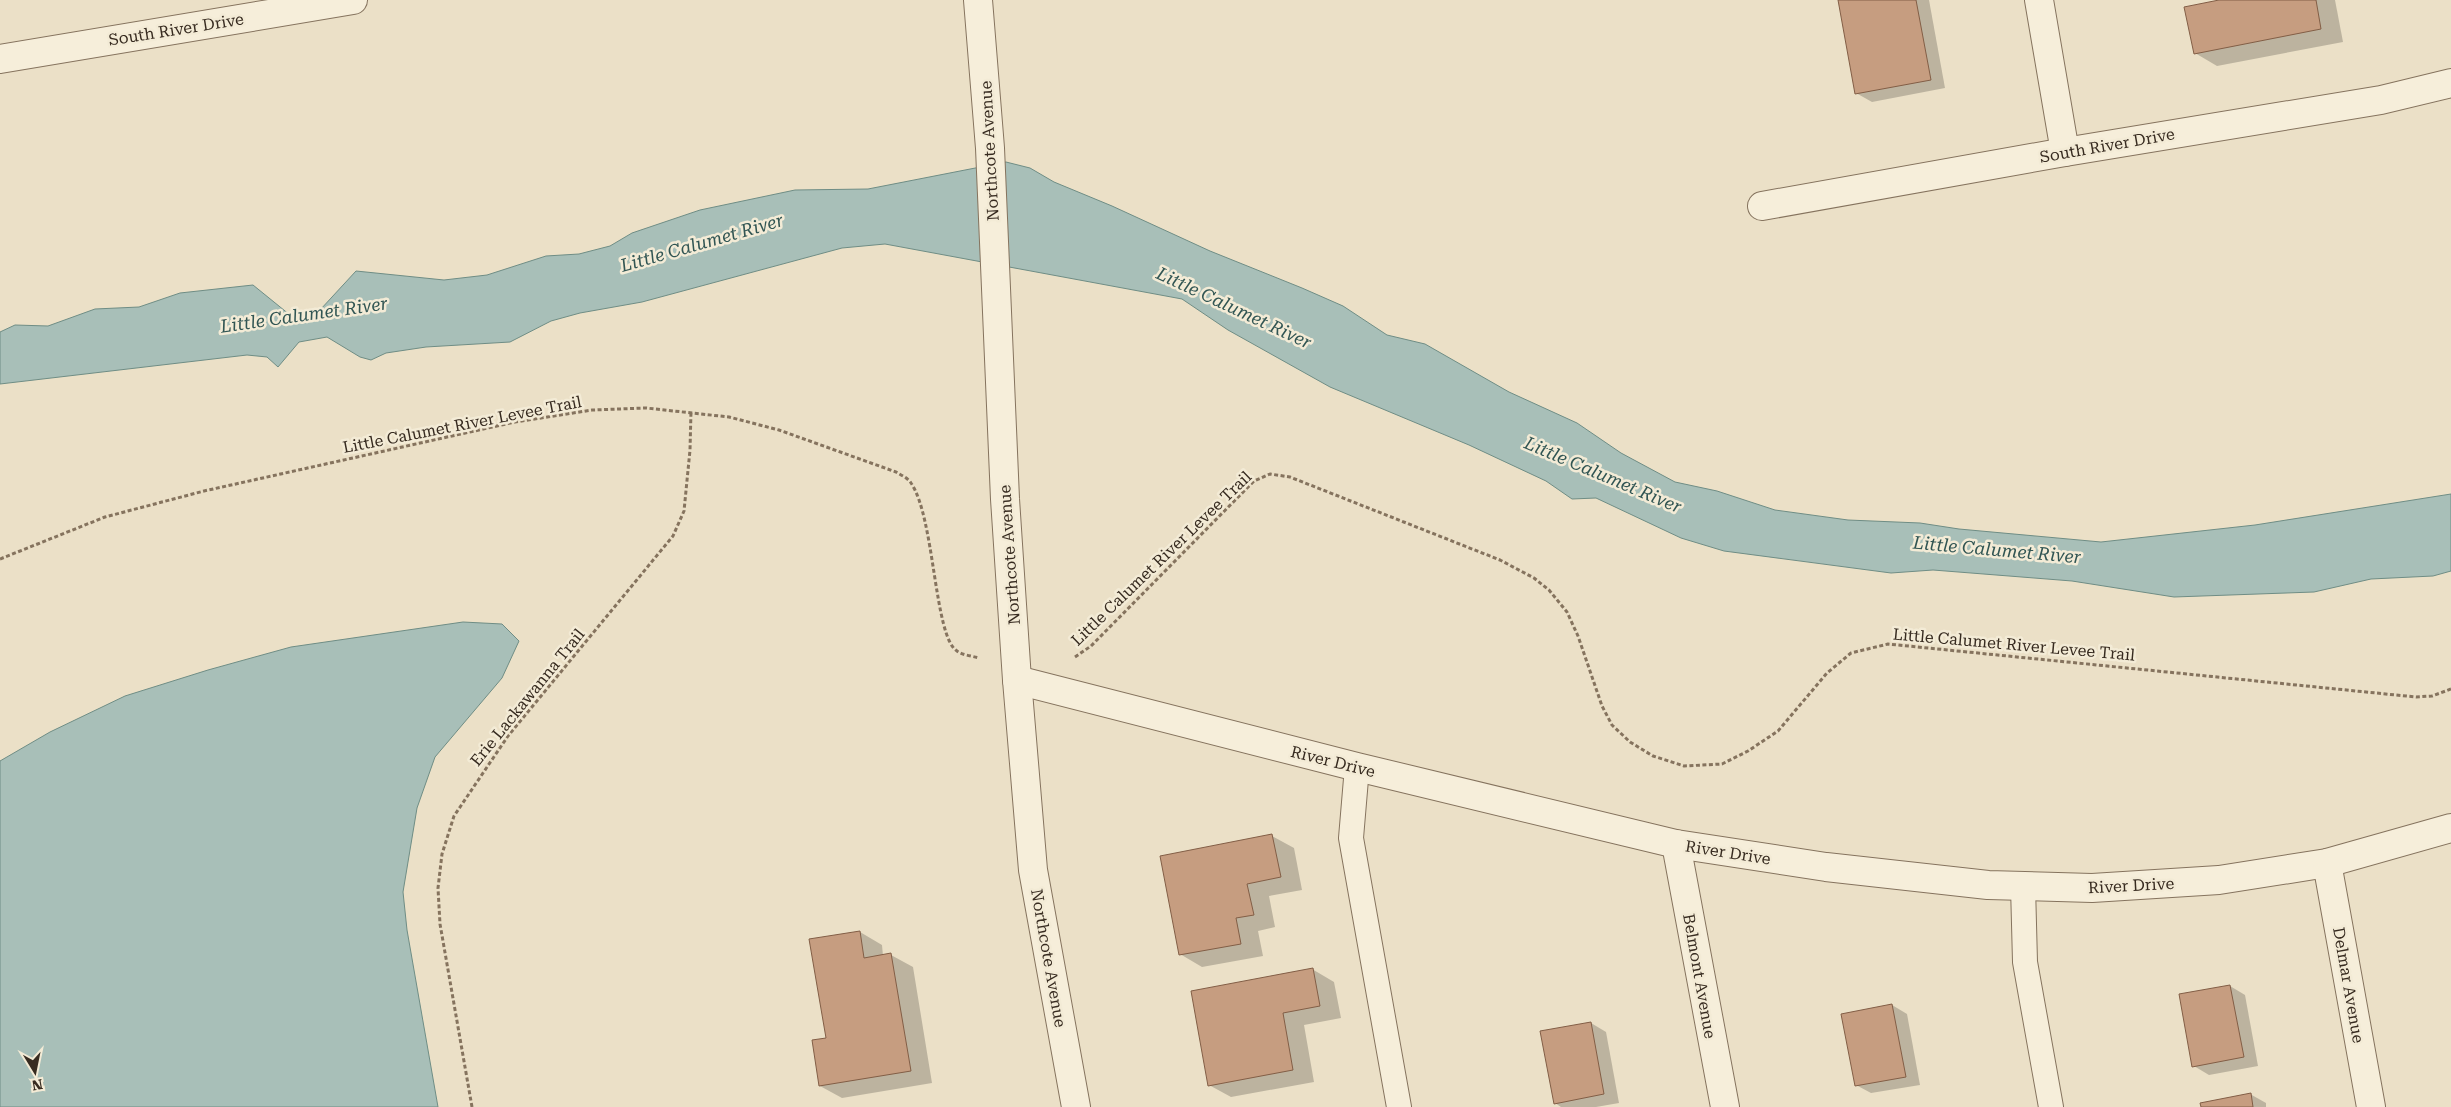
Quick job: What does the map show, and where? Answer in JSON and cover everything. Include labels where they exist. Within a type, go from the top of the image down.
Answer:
[{"type":"street","name":"South River Drive","points":[[0,59],[353,0]]},
{"type":"street","name":"Northcote Avenue","points":[[978,0],[990,148],[999,383],[1017,680],[1033,870],[1076,1107]]},
{"type":"street","points":[[2039,0],[2065,152]]},
{"type":"street","name":"South River Drive","points":[[1762,206],[2065,152],[2381,100],[2451,83]]},
{"type":"street","name":"River Drive","points":[[1017,680],[1357,768],[1676,844],[1826,867],[1988,885],[2092,888],[2219,880],[2327,863],[2451,828]]},
{"type":"street","name":"Belmont Avenue","points":[[1676,844],[1725,1107]]},
{"type":"street","name":"Delmar Avenue","points":[[2327,863],[2371,1107]]},
{"type":"lane","points":[[1357,768],[1351,838],[1399,1107]]},
{"type":"lane","points":[[2023,886],[2025,962],[2051,1107]]},
{"type":"path","name":"Little Calumet River Levee Trail","points":[[0,559],[114,515],[204,491],[515,422],[592,410],[646,408],[692,411],[729,417],[779,430],[896,472],[911,482],[921,504],[929,535],[946,637],[956,651],[978,658]]},
{"type":"path","name":"Erie Lackawanna Trail","points":[[472,1107],[440,924],[438,888],[444,847],[454,816],[508,736],[674,536],[684,511],[692,411]]},
{"type":"path","name":"Little Calumet River Levee Trail","points":[[1070,657],[1075,657],[1091,646],[1254,481],[1270,474],[1290,477],[1491,556],[1534,578],[1549,590],[1567,612],[1578,636],[1602,706],[1612,725],[1630,742],[1653,756],[1684,766],[1722,764],[1748,751],[1778,731],[1827,673],[1852,653],[1888,644],[2416,697],[2432,696],[2451,689]]},
{"type":"water","name":"Little Calumet River","points":[[1006,162],[1030,168],[1054,182],[1112,206],[1210,251],[1343,306],[1387,335],[1425,344],[1509,392],[1577,423],[1621,453],[1675,482],[1717,491],[1775,510],[1848,520],[1920,523],[1959,529],[2101,542],[2255,525],[2451,494],[2451,571],[2433,576],[2371,579],[2314,592],[2174,597],[2072,581],[1933,570],[1891,573],[1724,551],[1681,538],[1596,498],[1572,499],[1546,481],[1469,445],[1330,387],[1228,330],[1182,299],[885,244],[842,248],[642,302],[580,313],[551,321],[510,342],[426,347],[386,353],[371,360],[360,357],[327,337],[299,342],[278,367],[267,357],[247,355],[0,384],[0,332],[15,325],[48,326],[95,309],[139,307],[180,293],[253,285],[290,315],[320,310],[356,271],[444,280],[487,275],[546,256],[579,254],[610,246],[632,233],[700,210],[795,190],[868,189]]},
{"type":"water","points":[[463,622],[502,624],[519,641],[502,678],[435,757],[417,808],[403,892],[407,930],[438,1107],[0,1107],[0,761],[50,732],[125,696],[208,670],[291,647]]},
{"type":"building","points":[[1838,0],[1916,0],[1931,80],[1855,94]]},
{"type":"building","points":[[2219,0],[2316,0],[2321,29],[2194,54],[2184,7]]},
{"type":"building","points":[[1272,834],[1281,877],[1247,884],[1254,915],[1236,918],[1241,944],[1179,955],[1160,856]]},
{"type":"building","points":[[860,931],[864,958],[891,953],[911,1071],[819,1086],[812,1040],[826,1038],[809,939]]},
{"type":"building","points":[[1313,968],[1320,1006],[1283,1013],[1293,1070],[1208,1086],[1191,991]]},
{"type":"building","points":[[2230,985],[2244,1057],[2192,1067],[2179,994]]},
{"type":"building","points":[[1892,1004],[1906,1077],[1855,1086],[1841,1014]]},
{"type":"building","points":[[1591,1022],[1604,1094],[1554,1104],[1540,1031]]},
{"type":"building","points":[[2251,1093],[2253,1107],[2201,1107],[2200,1103]]}]
